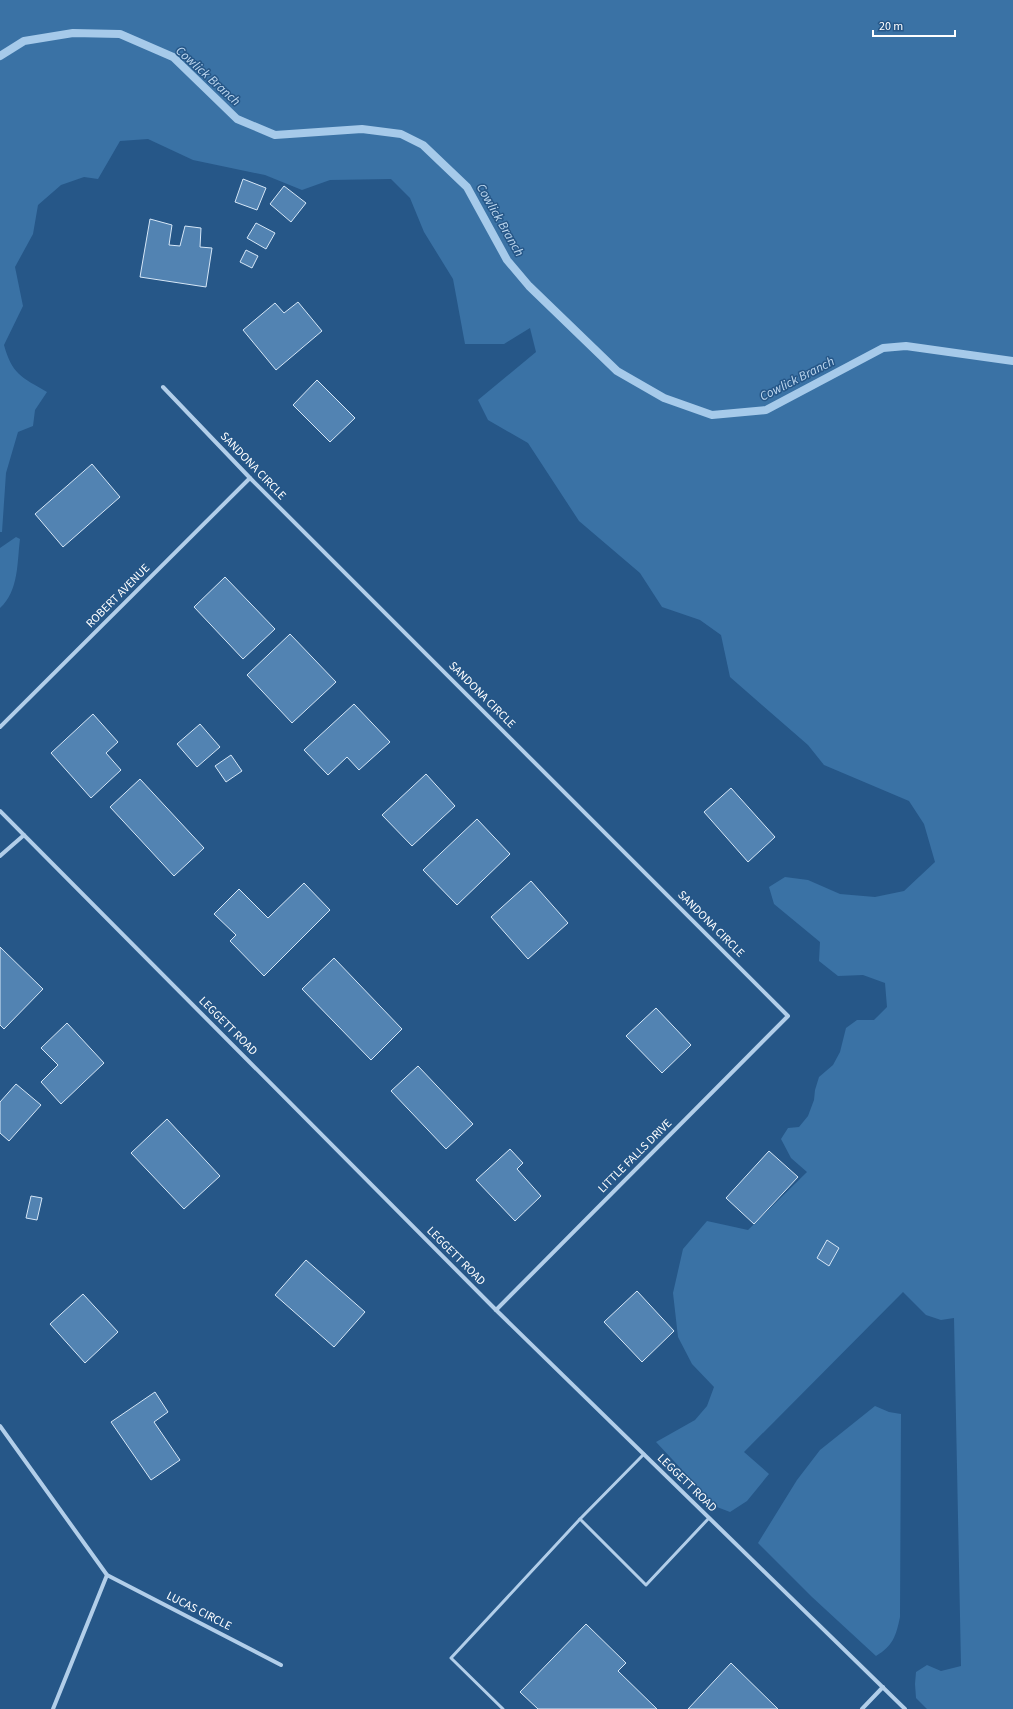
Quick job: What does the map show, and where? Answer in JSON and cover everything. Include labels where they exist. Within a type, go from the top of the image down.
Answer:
[{"type":"street","name":"SANDONA CIRCLE","points":[[163,387],[250,478],[788,1016]]},
{"type":"street","name":"ROBERT AVENUE","points":[[0,727],[250,478]]},
{"type":"street","name":"LEGGETT ROAD","points":[[0,811],[496,1310],[905,1709]]},
{"type":"street","points":[[0,856],[24,835]]},
{"type":"street","name":"LITTLE FALLS DRIVE","points":[[496,1310],[788,1016]]},
{"type":"street","name":"LUCAS CIRCLE","points":[[0,1426],[107,1575],[281,1665]]},
{"type":"street","points":[[53,1709],[107,1575]]},
{"type":"street","points":[[862,1709],[883,1687]]},
{"type":"lane","points":[[504,1709],[451,1658],[580,1519],[644,1454]]},
{"type":"lane","points":[[580,1519],[646,1585],[709,1518]]},
{"type":"shaded area","points":[[0,0],[1013,0],[1013,1709],[927,1709],[916,1698],[916,1672],[927,1665],[941,1671],[961,1666],[954,1318],[941,1320],[926,1315],[903,1292],[744,1452],[769,1474],[747,1501],[730,1512],[717,1507],[656,1442],[695,1420],[707,1406],[714,1387],[692,1364],[678,1337],[673,1293],[683,1249],[707,1221],[748,1230],[807,1172],[791,1158],[781,1139],[788,1128],[799,1127],[808,1116],[814,1100],[819,1077],[833,1065],[840,1052],[846,1028],[857,1020],[874,1020],[887,1007],[885,983],[863,975],[838,976],[819,961],[820,942],[774,904],[769,887],[785,877],[808,880],[840,894],[875,897],[904,891],[935,862],[924,824],[909,801],[824,765],[808,745],[730,677],[721,635],[700,620],[662,607],[640,573],[579,521],[528,443],[488,420],[478,400],[536,352],[530,328],[504,344],[465,344],[453,279],[424,232],[410,198],[391,179],[330,180],[302,190],[265,175],[193,160],[148,139],[120,141],[98,179],[84,177],[61,185],[38,205],[33,234],[15,267],[23,306],[4,345],[14,369],[24,378],[47,392],[35,410],[33,426],[18,432],[6,473],[2,532],[0,532]]},
{"type":"shaded area","points":[[16,537],[20,539],[14,585],[11,593],[0,608],[0,548]]},
{"type":"shaded area","points":[[875,1406],[889,1412],[901,1414],[900,1617],[893,1640],[876,1656],[812,1597],[758,1543],[797,1480],[820,1450]]},
{"type":"building","points":[[243,179],[266,188],[257,210],[235,202]]},
{"type":"building","points":[[284,186],[306,203],[291,222],[270,204]]},
{"type":"building","points":[[150,219],[172,225],[169,245],[180,246],[185,226],[201,228],[200,247],[212,248],[206,287],[140,277]]},
{"type":"building","points":[[256,223],[275,233],[266,249],[247,238]]},
{"type":"building","points":[[246,250],[258,256],[252,268],[240,262]]},
{"type":"building","points":[[298,302],[322,331],[276,370],[243,330],[275,303],[284,313]]},
{"type":"building","points":[[317,380],[355,418],[330,442],[293,405]]},
{"type":"building","points":[[92,464],[120,497],[63,547],[35,514]]},
{"type":"building","points":[[225,577],[275,629],[243,659],[194,607]]},
{"type":"building","points":[[290,634],[336,682],[292,723],[247,675]]},
{"type":"building","points":[[354,704],[390,742],[359,770],[347,757],[328,775],[304,750]]},
{"type":"building","points":[[93,714],[118,742],[106,753],[121,770],[91,798],[51,753]]},
{"type":"building","points":[[200,724],[220,747],[197,767],[177,744]]},
{"type":"building","points":[[231,755],[242,771],[226,782],[215,766]]},
{"type":"building","points":[[426,774],[455,806],[412,846],[382,815]]},
{"type":"building","points":[[140,779],[204,848],[174,876],[110,807]]},
{"type":"building","points":[[731,788],[775,837],[748,862],[704,812]]},
{"type":"building","points":[[477,819],[510,854],[457,905],[423,870]]},
{"type":"building","points":[[531,881],[568,923],[528,959],[491,917]]},
{"type":"building","points":[[304,883],[330,910],[264,976],[230,941],[236,935],[214,914],[239,889],[268,918]]},
{"type":"building","points":[[0,947],[43,989],[4,1029],[0,1025]]},
{"type":"building","points":[[334,958],[402,1029],[371,1060],[302,989]]},
{"type":"building","points":[[656,1008],[691,1045],[662,1073],[626,1036]]},
{"type":"building","points":[[67,1023],[104,1063],[61,1104],[41,1082],[58,1065],[41,1048]]},
{"type":"building","points":[[418,1066],[473,1124],[446,1149],[391,1091]]},
{"type":"building","points":[[16,1084],[41,1105],[9,1141],[0,1133],[0,1102]]},
{"type":"building","points":[[167,1119],[220,1176],[184,1209],[131,1153]]},
{"type":"building","points":[[510,1149],[523,1163],[517,1169],[541,1196],[515,1221],[476,1180]]},
{"type":"building","points":[[769,1151],[798,1177],[754,1224],[726,1198]]},
{"type":"building","points":[[31,1196],[42,1198],[37,1220],[26,1218]]},
{"type":"building","points":[[827,1240],[839,1248],[829,1266],[817,1258]]},
{"type":"building","points":[[306,1260],[365,1312],[334,1347],[275,1295]]},
{"type":"building","points":[[637,1291],[674,1331],[642,1362],[604,1322]]},
{"type":"building","points":[[83,1294],[118,1332],[85,1363],[50,1324]]},
{"type":"building","points":[[155,1392],[168,1412],[154,1422],[180,1460],[151,1480],[111,1422]]},
{"type":"building","points":[[586,1624],[626,1663],[618,1671],[657,1709],[538,1709],[520,1692]]},
{"type":"building","points":[[731,1663],[778,1709],[688,1709]]},
{"type":"waterway","name":"Cowlick Branch","points":[[0,56],[24,41],[73,33],[120,34],[173,57],[237,119],[275,135],[362,129],[401,134],[423,145],[467,187],[507,260],[529,286],[617,371],[664,398],[712,415],[766,410],[883,348],[906,346],[1013,361]]}]
